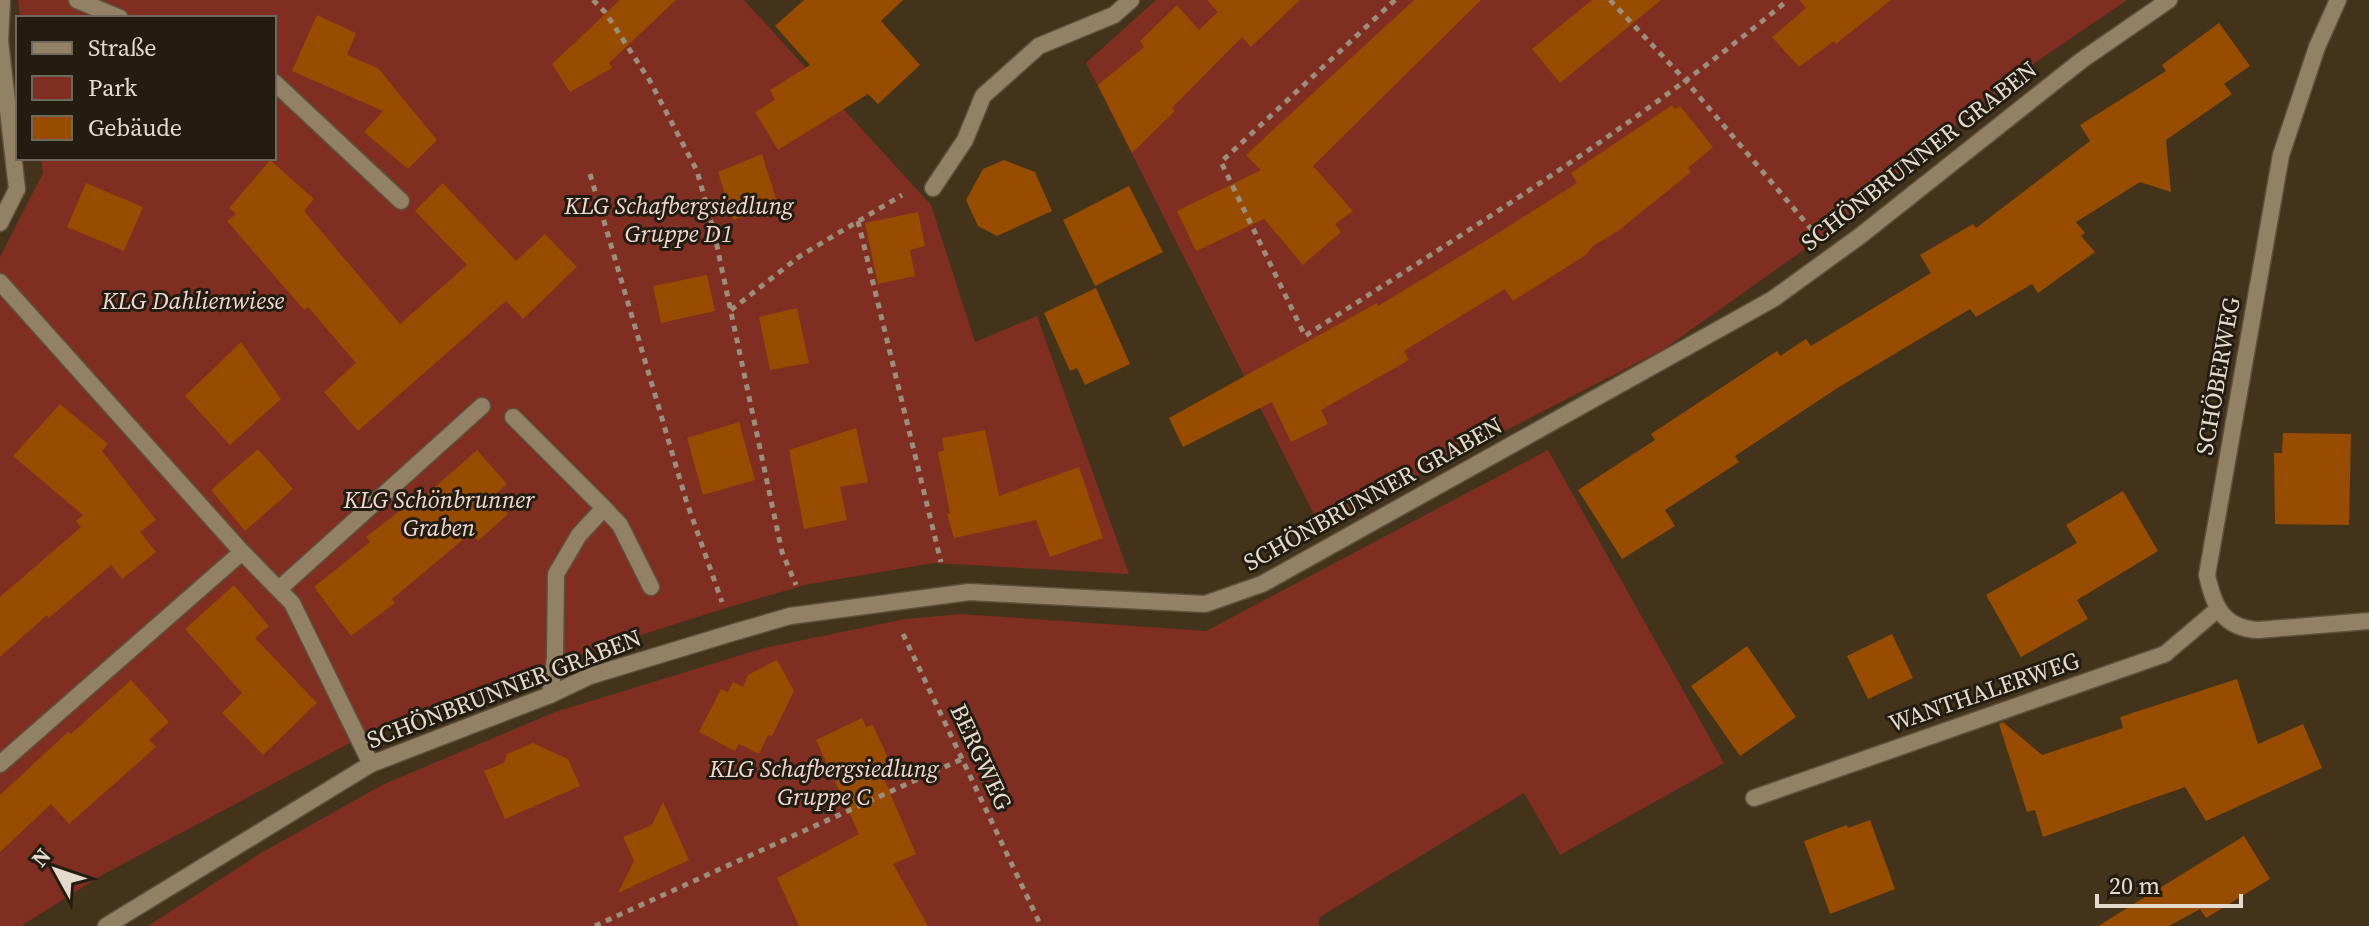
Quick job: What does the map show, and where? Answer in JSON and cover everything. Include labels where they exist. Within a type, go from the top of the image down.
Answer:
[{"type":"street","points":[[0,223],[17,189],[0,41],[2,0]]},
{"type":"street","points":[[77,0],[115,16]]},
{"type":"street","points":[[933,188],[965,140],[983,96],[1039,46],[1114,15],[1131,0]]},
{"type":"street","name":"SCHÖNBRUNNER GRABEN","points":[[106,926],[371,764],[550,695],[590,676],[735,632],[808,613],[969,592],[1205,604],[1262,584],[1773,299],[1860,236],[2082,60],[2169,0]]},
{"type":"street","name":"SCHÖBERWEG","points":[[2218,609],[2207,575],[2281,155],[2317,47],[2338,0]]},
{"type":"street","points":[[276,84],[401,201]]},
{"type":"street","points":[[0,282],[242,552],[292,603],[371,764]]},
{"type":"street","points":[[279,589],[482,406]]},
{"type":"street","points":[[513,417],[620,525],[651,587]]},
{"type":"street","points":[[550,695],[555,658],[556,574],[579,535],[604,508]]},
{"type":"street","points":[[0,764],[242,552]]},
{"type":"street","points":[[2218,609],[2228,622],[2243,629],[2369,621]]},
{"type":"street","name":"WANTHALERWEG","points":[[1754,798],[2165,654],[2218,609]]},
{"type":"path","points":[[593,0],[605,12],[650,81],[697,171],[714,232],[782,552],[808,613]]},
{"type":"path","points":[[1395,0],[1221,162],[1305,336],[1596,147],[1788,0]]},
{"type":"path","points":[[1610,0],[1686,81],[1806,222]]},
{"type":"path","points":[[590,174],[686,500],[722,604],[735,632]]},
{"type":"path","points":[[731,310],[800,256],[917,186],[933,188]]},
{"type":"path","points":[[858,221],[948,595]]},
{"type":"path","name":"BERGWEG","points":[[888,603],[1041,926]]},
{"type":"path","points":[[595,926],[962,759]]},
{"type":"green space","points":[[18,0],[744,0],[931,205],[975,342],[1037,316],[1129,574],[933,563],[805,585],[716,611],[523,673],[376,729],[104,874],[21,926],[0,926],[0,257],[43,173],[41,160],[276,160],[276,16],[20,16]]},
{"type":"green space","points":[[1156,0],[2127,0],[2023,71],[1819,239],[1664,349],[1320,526],[1086,63]]},
{"type":"green space","name":"KLG Schafbergsiedlung Gruppe C","points":[[1548,450],[1724,763],[1560,855],[1524,793],[1320,917],[1318,926],[148,926],[261,853],[384,784],[555,712],[764,648],[905,619],[961,614],[1206,631]]},
{"type":"building","points":[[620,0],[676,0],[609,63],[612,68],[570,92],[552,64]]},
{"type":"building","points":[[804,0],[903,0],[881,21],[920,65],[878,104],[868,94],[778,150],[755,112],[775,100],[770,90],[810,65],[775,26]]},
{"type":"building","points":[[1207,0],[1300,0],[1251,47],[1242,37],[1132,153],[1098,85],[1144,47],[1140,41],[1177,5],[1199,30],[1218,12]]},
{"type":"building","points":[[1414,0],[1481,0],[1313,166],[1353,211],[1335,224],[1341,232],[1303,265],[1264,219],[1196,251],[1177,211],[1261,170],[1246,155]]},
{"type":"building","points":[[1592,0],[1661,0],[1560,83],[1532,49]]},
{"type":"building","points":[[1799,0],[1891,0],[1836,44],[1834,41],[1799,67],[1772,37],[1806,8]]},
{"type":"building","points":[[317,15],[356,33],[347,55],[378,68],[437,140],[408,169],[364,132],[383,111],[292,71]]},
{"type":"building","points":[[2219,23],[2250,66],[2224,84],[2232,94],[2166,140],[2171,192],[2140,182],[2076,222],[2085,233],[2081,236],[2095,252],[2038,293],[2032,284],[1976,317],[1970,309],[1839,387],[1735,456],[1739,462],[1665,510],[1675,526],[1622,559],[1578,490],[1655,440],[1651,434],[1777,351],[1780,356],[1806,339],[1811,346],[1931,273],[1920,255],[1973,224],[1976,228],[2090,141],[2080,125],[2166,71],[2162,65]]},
{"type":"building","points":[[1672,105],[1675,109],[1680,106],[1713,147],[1688,168],[1691,172],[1618,231],[1593,246],[1586,255],[1513,301],[1505,289],[1404,351],[1409,360],[1321,410],[1328,424],[1291,442],[1272,402],[1183,447],[1169,418],[1377,303],[1378,306],[1487,240],[1577,183],[1571,173]]},
{"type":"building","points":[[762,154],[778,205],[733,220],[718,172]]},
{"type":"building","points":[[270,160],[314,199],[304,211],[400,324],[467,265],[415,211],[443,183],[516,261],[545,234],[577,267],[523,319],[506,301],[358,431],[324,392],[356,363],[308,307],[304,310],[227,221],[236,214],[229,208]]},
{"type":"building","points":[[1004,160],[1035,172],[1052,211],[997,236],[978,226],[966,200],[983,169]]},
{"type":"building","points":[[86,183],[143,207],[124,251],[67,227]]},
{"type":"building","points":[[1129,186],[1163,252],[1095,286],[1063,220]]},
{"type":"building","points":[[918,212],[925,246],[910,250],[915,276],[878,284],[865,223]]},
{"type":"building","points":[[707,275],[715,311],[661,323],[653,286]]},
{"type":"building","points":[[1096,288],[1130,364],[1085,385],[1077,368],[1070,371],[1044,313]]},
{"type":"building","points":[[797,308],[809,363],[770,370],[759,317]]},
{"type":"building","points":[[241,342],[281,399],[230,445],[185,396]]},
{"type":"building","points":[[60,404],[108,444],[102,451],[156,520],[140,532],[156,552],[122,579],[111,565],[0,657],[0,597],[81,527],[76,521],[83,515],[13,456]]},
{"type":"building","points":[[739,422],[755,480],[703,495],[687,438]]},
{"type":"building","points":[[856,428],[868,482],[840,487],[847,520],[804,529],[789,450]]},
{"type":"building","points":[[985,430],[999,496],[1079,467],[1103,538],[1050,557],[1036,520],[954,538],[947,514],[950,513],[938,452],[944,451],[942,438]]},
{"type":"building","points":[[2283,433],[2351,434],[2349,525],[2275,524],[2274,453],[2282,453]]},
{"type":"building","points":[[258,449],[293,489],[245,531],[211,490]]},
{"type":"building","points":[[477,450],[507,484],[493,496],[508,514],[478,541],[471,533],[392,599],[395,603],[351,636],[314,587],[370,542],[366,537],[406,506],[409,510]]},
{"type":"building","points":[[2123,491],[2158,551],[2077,600],[2088,619],[2021,657],[1986,595],[2077,543],[2066,525]]},
{"type":"building","points":[[234,585],[269,626],[255,638],[317,703],[263,755],[222,713],[242,693],[185,629]]},
{"type":"building","points":[[1892,634],[1913,678],[1868,699],[1847,656]]},
{"type":"building","points":[[1747,646],[1796,717],[1740,756],[1691,686]]},
{"type":"building","points":[[777,660],[794,691],[772,736],[768,735],[759,754],[739,744],[735,751],[699,732],[721,689],[728,692],[733,682],[743,687],[748,675]]},
{"type":"building","points":[[2237,679],[2258,744],[2303,724],[2322,768],[2206,821],[2185,787],[2043,837],[2035,810],[2027,812],[1999,724],[2003,722],[2042,755],[2123,728],[2120,717]]},
{"type":"building","points":[[131,680],[169,722],[149,740],[156,747],[69,824],[51,804],[0,852],[0,795],[68,732],[71,734]]},
{"type":"building","points":[[862,718],[866,727],[873,725],[893,769],[882,774],[916,854],[893,864],[928,926],[799,926],[777,878],[859,834],[816,740]]},
{"type":"building","points":[[533,743],[568,759],[580,786],[505,819],[484,771],[504,763],[507,754]]},
{"type":"building","points":[[663,802],[689,860],[618,893],[634,861],[623,837],[652,825]]},
{"type":"building","points":[[1870,820],[1895,889],[1830,914],[1804,841]]},
{"type":"building","points":[[2244,836],[2270,879],[2206,918],[2200,909],[2169,926],[2098,926]]},
{"type":"park label","name":"KLG Schafbergsiedlung Gruppe D1","points":[[679,220]]},
{"type":"park label","name":"KLG Dahlienwiese","points":[[193,301]]},
{"type":"park label","name":"KLG Schönbrunner Graben","points":[[439,514]]}]
